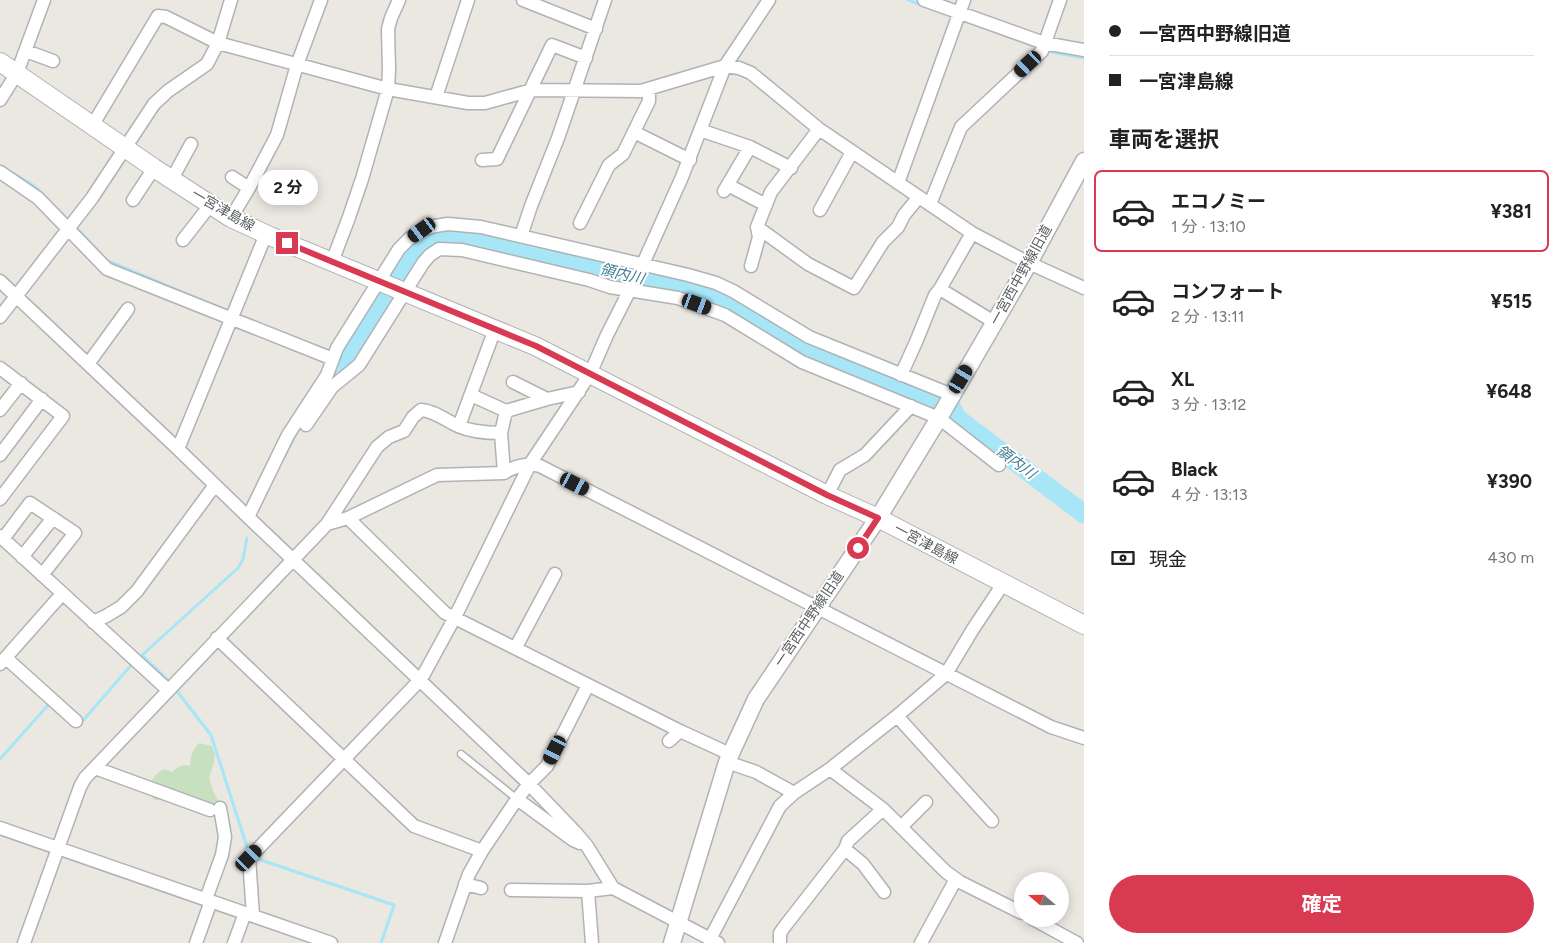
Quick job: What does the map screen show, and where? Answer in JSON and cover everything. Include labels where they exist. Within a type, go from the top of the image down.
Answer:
[{"type":"main road","name":"一宮津島線","points":[[0,62],[154,168],[231,218],[536,346],[827,495],[878,518],[1084,625]]},
{"type":"street","points":[[0,100],[17,73],[44,0]]},
{"type":"street","points":[[231,218],[250,188],[277,135],[297,65],[321,0]]},
{"type":"street","points":[[332,262],[362,178],[388,89],[388,29],[400,0]]},
{"type":"street","points":[[436,96],[468,0]]},
{"type":"street","points":[[523,0],[596,28]]},
{"type":"street","points":[[521,236],[575,90],[605,0]]},
{"type":"street","points":[[234,943],[249,914],[249,858],[420,680],[455,617],[530,464],[590,374],[690,160],[726,66],[769,0]]},
{"type":"street","points":[[924,0],[1044,43],[1084,50]]},
{"type":"street","points":[[898,183],[964,0]]},
{"type":"street","points":[[757,227],[808,264],[854,288],[883,242],[898,227],[904,215],[924,201],[960,127],[1042,51],[1060,0]]},
{"type":"street","points":[[0,317],[92,198],[154,104],[168,91],[207,64],[218,43],[228,1]]},
{"type":"street","points":[[92,126],[158,16],[166,17],[218,43],[388,89],[436,96],[468,104],[485,103],[532,90],[641,91],[726,66],[739,68],[751,73],[852,152],[972,233],[1084,288]]},
{"type":"street","points":[[482,160],[497,159],[532,90],[552,45],[586,58]]},
{"type":"street","points":[[26,51],[53,61]]},
{"type":"street","points":[[580,224],[610,165],[622,154],[634,132],[649,101],[649,89]]},
{"type":"street","points":[[751,266],[760,237],[757,227],[771,192],[791,168],[819,128]]},
{"type":"street","points":[[700,130],[750,147],[791,168]]},
{"type":"street","points":[[634,132],[690,160]]},
{"type":"street","points":[[172,179],[192,144]]},
{"type":"street","points":[[750,147],[726,188],[766,205]]},
{"type":"street","points":[[820,210],[852,152]]},
{"type":"street","name":"一宮西中野線旧道","points":[[672,943],[729,758],[756,699],[878,518],[939,418],[1029,262],[1084,161]]},
{"type":"street","points":[[133,200],[154,168]]},
{"type":"street","points":[[0,172],[38,198],[107,269],[232,315],[334,356]]},
{"type":"street","points":[[232,178],[250,188]]},
{"type":"street","points":[[183,240],[211,204]]},
{"type":"street","points":[[248,517],[288,435],[328,376],[334,356],[399,249],[422,230],[434,226],[463,224],[481,226],[716,283],[733,291],[809,337],[952,395]]},
{"type":"street","points":[[901,374],[935,295],[972,233]]},
{"type":"street","points":[[178,449],[266,234]]},
{"type":"street","points":[[306,425],[332,387],[359,365],[422,263],[439,249],[462,250],[589,280],[610,287],[678,298],[710,308],[725,315],[802,362],[939,418],[998,465]]},
{"type":"street","points":[[0,281],[529,784],[576,832],[613,888],[714,941],[780,806],[794,793],[830,769],[897,716],[946,674],[1003,584]]},
{"type":"street","points":[[940,289],[994,322]]},
{"type":"street","points":[[88,364],[128,309]]},
{"type":"street","points":[[459,426],[495,329]]},
{"type":"street","points":[[0,368],[21,382],[63,416],[0,499]]},
{"type":"street","points":[[0,410],[21,382]]},
{"type":"street","points":[[513,382],[547,399]]},
{"type":"street","points":[[471,395],[506,411],[579,392]]},
{"type":"street","points":[[0,455],[42,399]]},
{"type":"street","points":[[827,495],[840,470],[866,455],[911,406]]},
{"type":"street","points":[[24,943],[80,787],[95,768],[168,690],[327,524],[377,447],[389,437],[404,431],[413,417],[421,410],[428,410],[459,426],[476,432],[501,433]]},
{"type":"street","points":[[504,473],[501,433],[506,411]]},
{"type":"street","points":[[327,524],[348,518],[437,475],[504,473],[513,468],[530,464],[540,466],[1051,727],[1084,738]]},
{"type":"street","points":[[93,622],[121,606],[137,591],[215,485]]},
{"type":"street","points":[[42,575],[75,533],[30,504],[1,538],[168,690]]},
{"type":"street","points":[[22,557],[53,518]]},
{"type":"street","points":[[348,518],[446,613],[680,731],[794,793]]},
{"type":"street","points":[[516,647],[555,574]]},
{"type":"street","points":[[62,594],[2,661],[76,722]]},
{"type":"street","points":[[218,638],[414,826],[482,851]]},
{"type":"street","points":[[445,943],[465,884],[482,851],[517,799],[547,766],[588,685]]},
{"type":"street","points":[[897,716],[992,821]]},
{"type":"street","points":[[669,741],[680,731]]},
{"type":"street","points":[[95,768],[215,809],[225,837],[222,855],[196,943]]},
{"type":"street","points":[[830,769],[883,809],[956,879],[1014,909]]},
{"type":"street","points":[[517,799],[573,840],[587,846]]},
{"type":"street","points":[[902,826],[926,802]]},
{"type":"street","points":[[780,943],[780,933],[845,849],[848,841],[883,809]]},
{"type":"street","points":[[0,828],[331,943]]},
{"type":"street","points":[[845,849],[863,864],[884,892]]},
{"type":"street","points":[[921,943],[956,879]]},
{"type":"street","points":[[465,884],[481,888]]},
{"type":"street","points":[[511,890],[588,891],[613,888]]},
{"type":"street","points":[[588,891],[592,943]]},
{"type":"street","points":[[1049,928],[1077,943]]},
{"type":"lane","points":[[461,754],[517,799]]},
{"type":"green space","points":[[199,743],[212,746],[215,755],[209,778],[220,804],[214,814],[167,800],[154,800],[148,791],[153,778],[164,769],[172,772],[180,766],[190,766],[192,753]]},
{"type":"waterway","points":[[908,0],[924,6]]},
{"type":"waterway","points":[[1026,43],[1037,47]]},
{"type":"waterway","points":[[1051,52],[1084,58]]},
{"type":"waterway","points":[[9,171],[33,185],[43,194]]},
{"type":"waterway","points":[[56,208],[68,220]]},
{"type":"waterway","points":[[75,226],[100,253]]},
{"type":"waterway","name":"領内川","points":[[345,361],[419,250],[437,240],[461,237],[713,296],[796,347],[900,389],[917,391],[940,400]]},
{"type":"waterway","points":[[106,260],[208,303]]},
{"type":"waterway","points":[[332,380],[345,361],[337,358]]},
{"type":"waterway","name":"領内川","points":[[952,408],[957,418],[1084,514]]},
{"type":"waterway","points":[[283,459],[299,429]]},
{"type":"waterway","points":[[141,656],[238,568],[243,559],[247,538]]},
{"type":"waterway","points":[[142,655],[171,683]]},
{"type":"waterway","points":[[80,724],[133,663]]},
{"type":"waterway","points":[[176,690],[211,735],[247,847]]},
{"type":"waterway","points":[[0,759],[51,704]]},
{"type":"waterway","points":[[258,859],[394,905],[381,943]]},
{"type":"route","points":[[287,243],[536,346],[827,495],[878,518],[858,548]]}]
